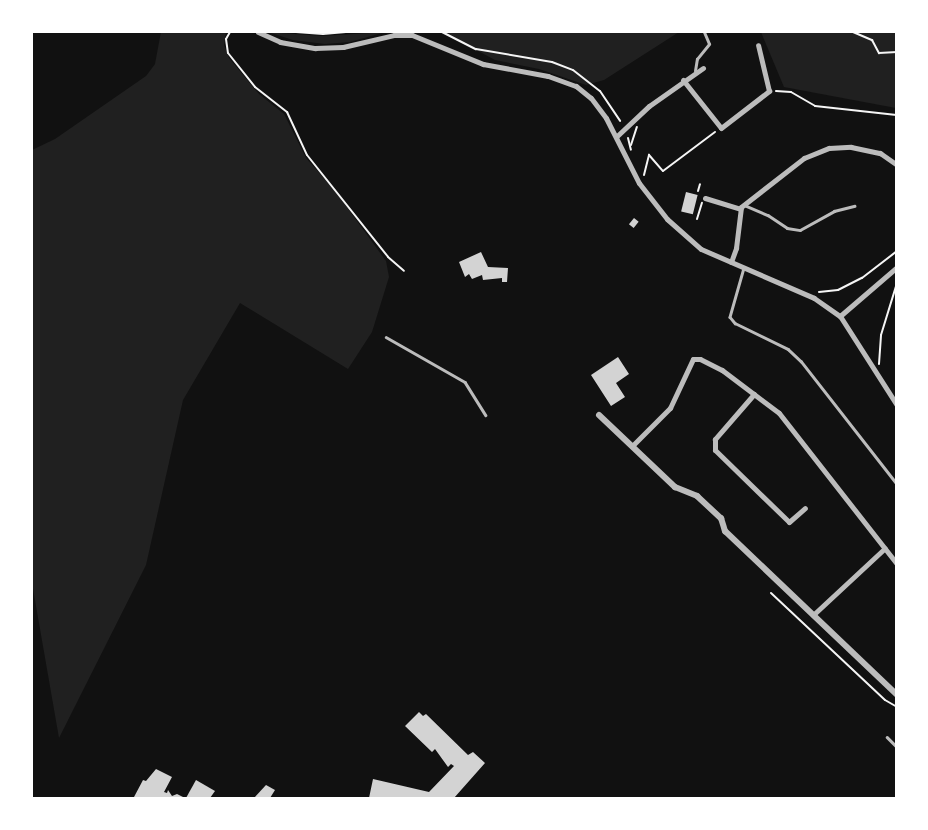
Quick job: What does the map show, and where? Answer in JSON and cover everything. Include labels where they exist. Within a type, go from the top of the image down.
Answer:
[{"type":"street","points":[[258,32],[280,42],[315,48],[342,47],[397,34],[414,36],[489,66],[573,84],[593,100],[617,136],[639,183],[659,211],[693,243],[814,298],[840,316],[897,404]]},
{"type":"street","points":[[683,80],[721,128],[769,91],[758,45]]},
{"type":"street","points":[[617,136],[649,106],[703,68]]},
{"type":"street","points":[[731,262],[737,247],[742,207],[799,161],[820,150],[846,146],[883,154],[897,165]]},
{"type":"street","points":[[704,198],[742,207]]},
{"type":"street","points":[[840,316],[897,267]]},
{"type":"street","points":[[632,446],[673,403],[695,358],[722,370],[782,416],[897,564]]},
{"type":"street","points":[[754,394],[715,439],[716,453],[789,522],[805,508]]},
{"type":"street","points":[[599,415],[675,487],[697,496],[713,511],[720,518],[725,531],[897,695]]},
{"type":"street","points":[[813,615],[885,548]]},
{"type":"lane","points":[[695,72],[697,59],[709,45],[704,32]]},
{"type":"lane","points":[[742,207],[768,215],[787,228],[800,230],[834,211],[855,206]]},
{"type":"lane","points":[[744,268],[730,317],[735,323],[788,349],[801,361],[897,484]]},
{"type":"lane","points":[[386,337],[466,382],[486,415]]},
{"type":"lane","points":[[887,737],[897,747]]},
{"type":"path","points":[[230,32],[225,47],[228,53],[256,87],[287,112],[307,155],[388,257],[404,271]]},
{"type":"path","points":[[296,32],[346,32]]},
{"type":"path","points":[[853,32],[872,40],[879,53],[897,52]]},
{"type":"path","points":[[769,91],[791,92],[815,106],[897,115]]},
{"type":"path","points":[[643,177],[649,155],[663,171],[721,128]]},
{"type":"path","points":[[698,191],[700,184]]},
{"type":"path","points":[[697,219],[704,198]]},
{"type":"path","points":[[817,291],[826,293],[841,289],[866,276],[897,251]]},
{"type":"path","points":[[880,366],[879,346],[897,283]]},
{"type":"path","points":[[771,593],[885,700],[897,707]]},
{"type":"shaded area","points":[[161,32],[226,32],[224,45],[229,58],[259,94],[284,114],[306,158],[333,188],[386,261],[389,277],[372,332],[348,369],[240,303],[183,400],[146,565],[59,738],[32,583],[32,150],[55,139],[146,76],[155,64]]},
{"type":"shaded area","points":[[268,32],[322,36],[385,32],[350,42],[325,44],[293,40]]},
{"type":"shaded area","points":[[443,32],[679,32],[604,80],[586,85],[539,69],[495,60]]},
{"type":"shaded area","points":[[761,32],[896,32],[896,108],[784,87]]},
{"type":"building","points":[[686,192],[698,195],[693,214],[681,211]]},
{"type":"building","points":[[634,218],[639,222],[634,228],[629,224]]},
{"type":"building","points":[[481,252],[488,267],[508,268],[507,282],[502,282],[502,278],[483,280],[482,275],[472,279],[469,274],[465,277],[459,262]]},
{"type":"building","points":[[618,357],[629,374],[616,383],[625,397],[611,406],[591,375]]},
{"type":"building","points":[[419,712],[423,716],[426,714],[468,755],[473,752],[485,763],[454,798],[369,798],[373,779],[429,792],[454,766],[451,764],[448,767],[435,749],[432,752],[405,726]]},
{"type":"building","points":[[156,769],[172,777],[164,792],[167,793],[168,790],[172,796],[177,794],[185,798],[134,797],[143,780],[146,781]]},
{"type":"building","points":[[196,780],[215,791],[210,798],[186,798]]},
{"type":"building","points":[[266,785],[275,790],[270,798],[254,798]]}]
